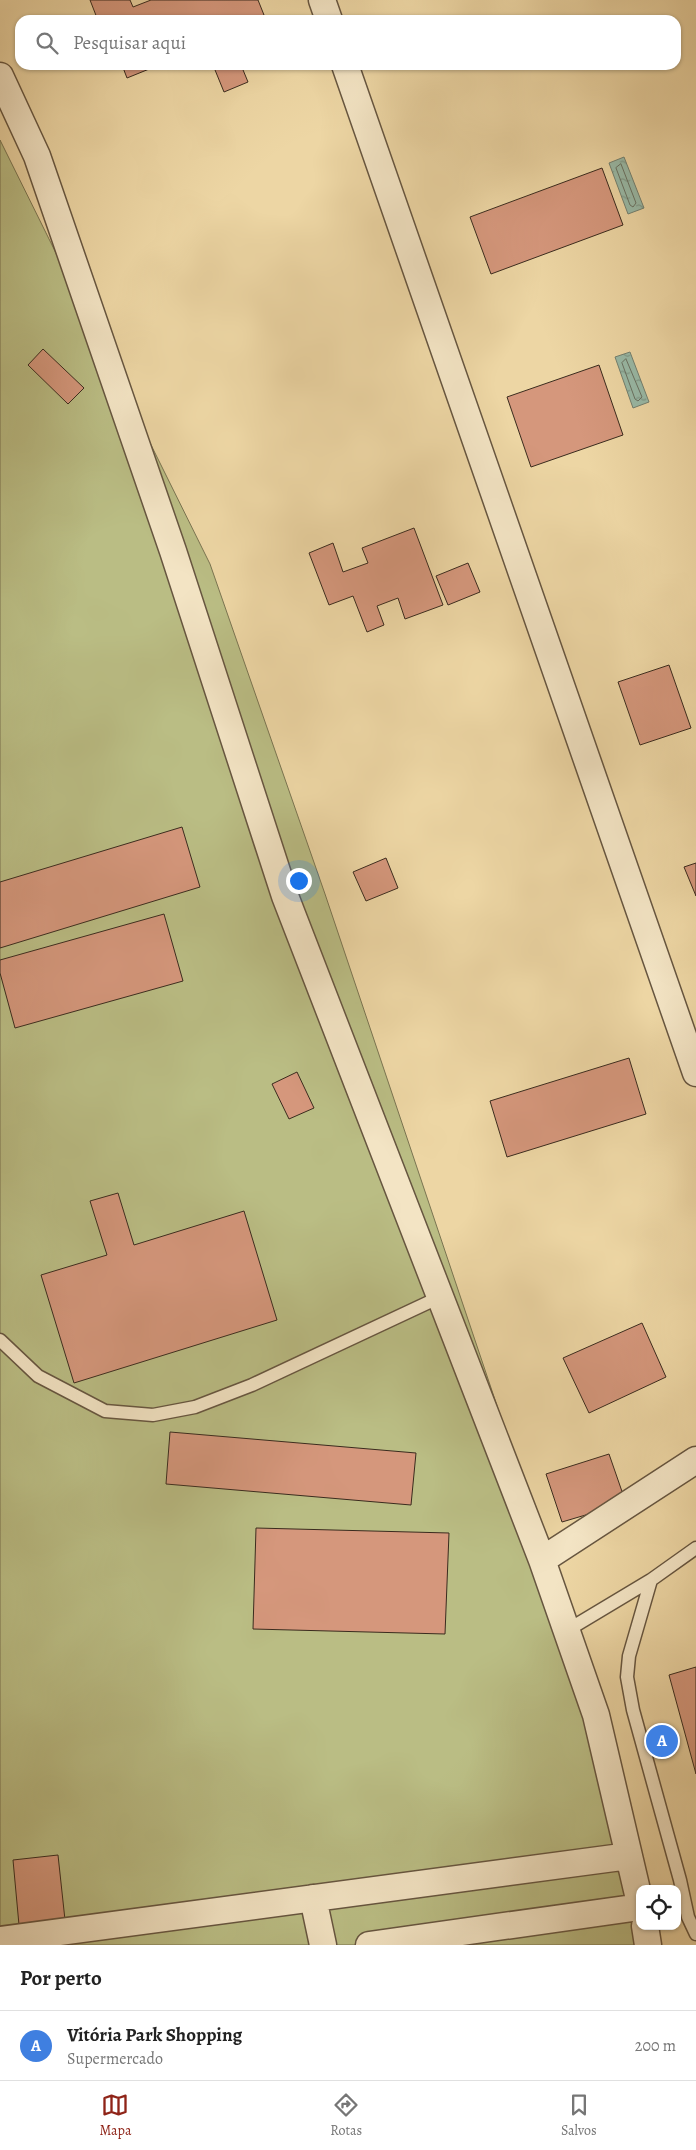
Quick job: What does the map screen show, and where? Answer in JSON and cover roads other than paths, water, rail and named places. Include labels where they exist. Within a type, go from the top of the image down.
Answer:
[{"type":"street","points":[[322,0],[327,15]]},
{"type":"street","points":[[347,70],[696,1073]]},
{"type":"street","points":[[0,76],[43,174],[173,551],[285,896],[542,1560],[596,1715],[636,1886]]},
{"type":"street","points":[[542,1560],[696,1460]]},
{"type":"street","points":[[0,1940],[39,1940],[313,1898],[629,1856]]},
{"type":"street","points":[[313,1898],[323,1945]]},
{"type":"street","points":[[369,1945],[636,1908]]},
{"type":"street","points":[[646,1930],[648,1945]]},
{"type":"lane","points":[[0,1340],[38,1376],[105,1411],[153,1415],[195,1407],[252,1385],[440,1297]]},
{"type":"lane","points":[[566,1631],[650,1580],[696,1548]]},
{"type":"lane","points":[[650,1580],[629,1656],[627,1677],[633,1710],[688,1917],[696,1934]]},
{"type":"water","points":[[624,157],[644,208],[628,214],[609,163]]},
{"type":"water","points":[[630,352],[649,402],[633,408],[615,357]]},
{"type":"place","name":"Vitória Park Shopping","points":[[662,1741]]}]
